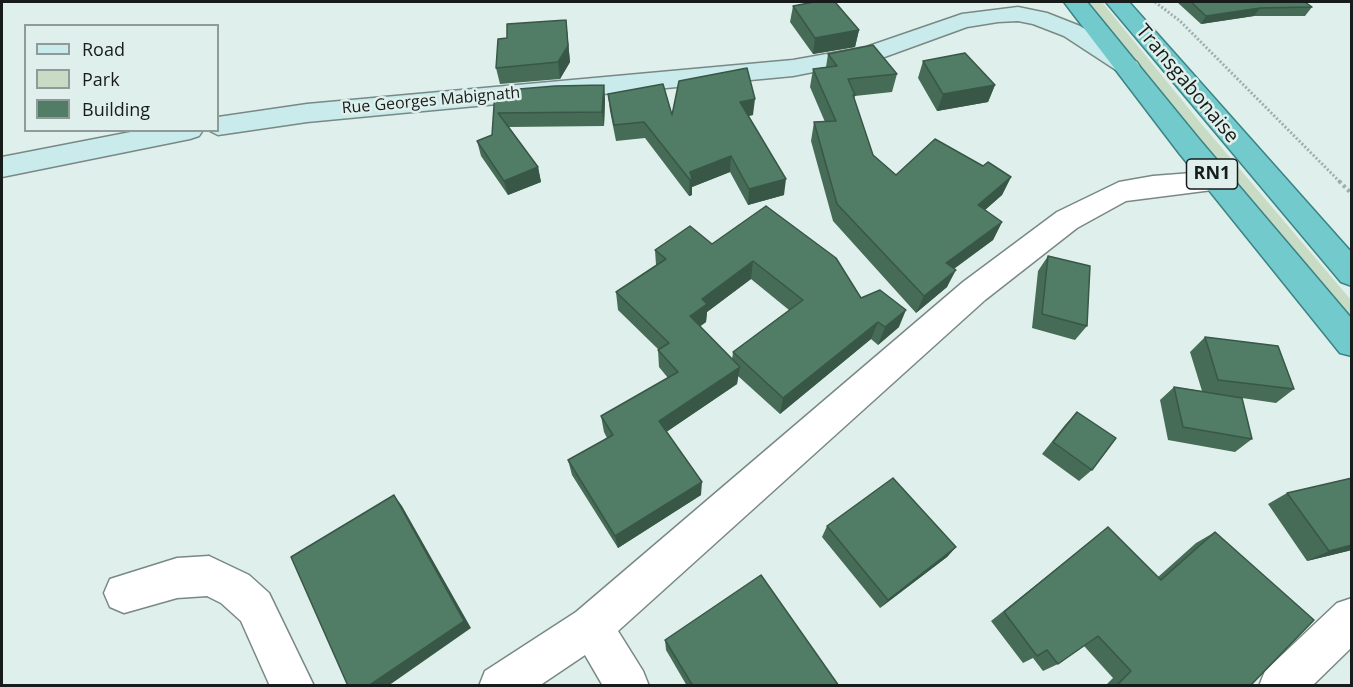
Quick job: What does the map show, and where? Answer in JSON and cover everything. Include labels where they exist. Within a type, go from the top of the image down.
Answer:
[{"type":"highway","name":"Transgabonaise","points":[[1075,2],[1218,181],[1352,343]]},
{"type":"highway","name":"Transgabonaise","points":[[1117,2],[1352,274]]},
{"type":"main road","points":[[962,21],[972,11],[998,2]]},
{"type":"main road","points":[[962,21],[1018,14],[1039,18],[1072,31],[1128,67]]},
{"type":"main road","name":"Rue Georges Mabignath","points":[[219,126],[307,113],[794,68],[870,54],[921,38],[962,21]]},
{"type":"main road","points":[[2,167],[180,132]]},
{"type":"street","points":[[501,686],[591,627],[974,291],[1067,220],[1119,192],[1154,186],[1218,181]]},
{"type":"street","points":[[124,593],[177,578],[209,576],[235,589],[255,607],[292,686]]},
{"type":"street","points":[[1280,686],[1352,618]]},
{"type":"street","points":[[591,627],[628,686]]},
{"type":"path","points":[[1155,2],[1180,21],[1352,194]]},
{"type":"green space","points":[[1088,2],[1102,2],[1199,121],[1351,300],[1351,320],[1259,211]]},
{"type":"building","points":[[814,2],[835,2],[859,30],[815,38],[793,6]]},
{"type":"building","points":[[1191,2],[1305,2],[1312,7],[1260,8],[1206,16]]},
{"type":"building","points":[[566,20],[568,46],[558,62],[496,68],[498,39],[507,38],[507,24]]},
{"type":"building","points":[[873,45],[897,74],[848,79],[873,155],[896,175],[935,139],[983,166],[988,162],[1011,177],[978,205],[1002,222],[946,263],[956,270],[924,296],[837,204],[814,122],[836,121],[813,69],[837,66],[828,54]]},
{"type":"building","points":[[965,53],[995,85],[943,94],[923,61]]},
{"type":"building","points":[[747,68],[755,99],[740,102],[786,179],[749,189],[731,156],[690,172],[692,179],[690,180],[644,122],[614,125],[608,94],[663,84],[672,115],[679,81]]},
{"type":"building","points":[[604,85],[602,112],[498,113],[538,167],[504,181],[477,141],[492,135],[495,91]]},
{"type":"building","points":[[766,206],[836,258],[861,298],[880,290],[906,310],[885,327],[878,322],[783,398],[733,352],[803,300],[753,261],[702,299],[707,304],[690,316],[740,367],[659,421],[702,482],[615,536],[568,460],[613,435],[601,416],[678,372],[658,350],[669,343],[616,292],[666,259],[655,250],[690,226],[712,244]]},
{"type":"building","points":[[1048,256],[1090,266],[1087,326],[1042,314]]},
{"type":"building","points":[[1205,337],[1278,346],[1294,389],[1218,380]]},
{"type":"building","points":[[1174,387],[1242,398],[1252,439],[1183,427]]},
{"type":"building","points":[[1077,412],[1116,438],[1092,470],[1053,442]]},
{"type":"building","points":[[893,478],[956,547],[888,600],[827,526]]},
{"type":"building","points":[[1352,478],[1352,545],[1329,551],[1287,493]]},
{"type":"building","points":[[394,495],[464,621],[368,686],[348,686],[291,557]]},
{"type":"building","points":[[1108,527],[1161,580],[1215,532],[1314,620],[1250,686],[1116,686],[1131,671],[1098,636],[1058,664],[1047,650],[1037,656],[1004,612]]},
{"type":"building","points":[[761,575],[839,686],[693,686],[665,640]]}]
